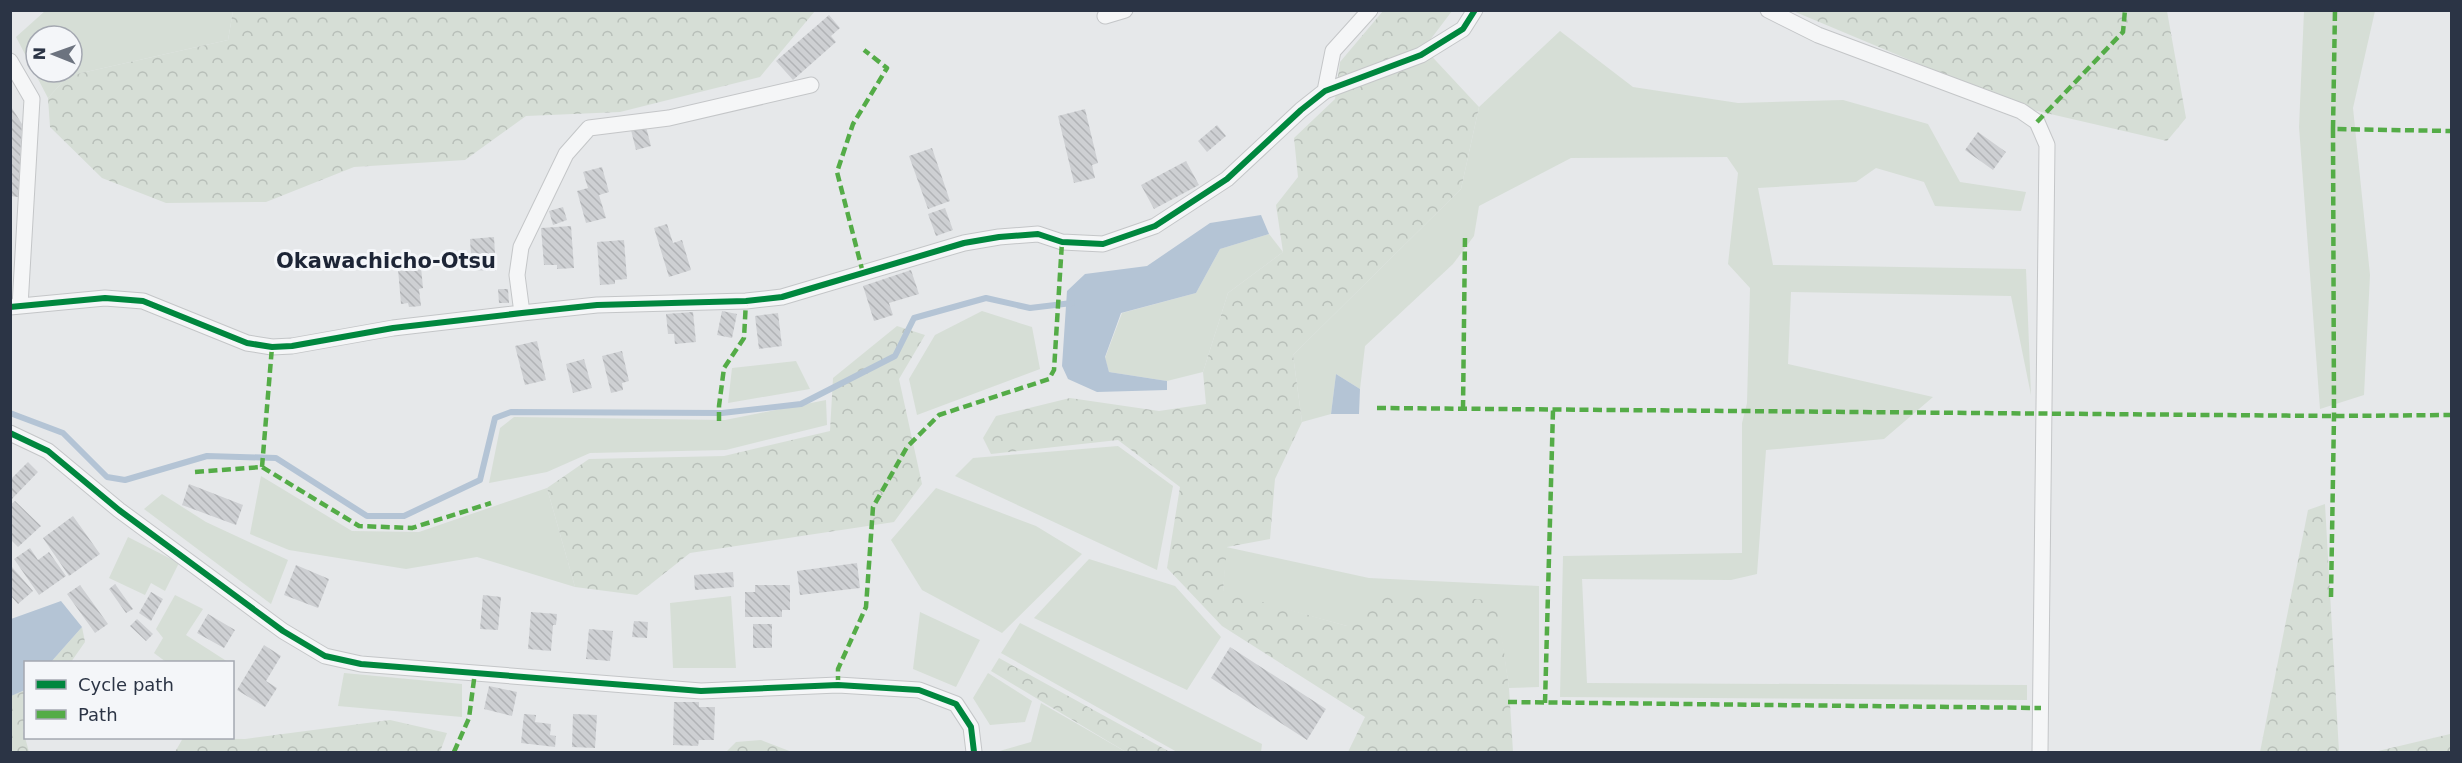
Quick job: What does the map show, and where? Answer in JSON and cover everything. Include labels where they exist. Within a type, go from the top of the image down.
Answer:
[{"type":"street","points":[[1105,16],[1125,10]]},
{"type":"street","points":[[1325,91],[1333,51],[1370,10]]},
{"type":"street","points":[[10,61],[32,99],[15,307],[105,298],[143,301],[247,343],[272,347],[292,346],[393,328],[597,305],[746,301],[782,297],[964,243],[999,237],[1038,234],[1062,242],[1102,244],[1155,226],[1227,179],[1325,91],[1421,55],[1463,29],[1475,10]]},
{"type":"street","points":[[1768,10],[1818,35],[2020,111],[2037,122],[2047,145],[2040,753]]},
{"type":"street","points":[[522,313],[517,275],[521,247],[566,154],[589,128],[669,118],[811,85]]},
{"type":"street","points":[[10,433],[48,451],[119,510],[284,631],[325,656],[361,664],[701,691],[838,685],[919,690],[956,704],[971,727],[974,753]]},
{"type":"green space","points":[[233,10],[815,11],[760,77],[620,112],[526,116],[465,160],[354,167],[266,202],[166,203],[102,178],[50,127],[48,98],[61,84],[84,84],[84,72],[228,40]]},
{"type":"green space","points":[[45,11],[233,11],[228,40],[84,72],[84,24],[30,24]]},
{"type":"green space","points":[[1383,11],[1452,11],[1424,48],[1479,107],[1461,189],[1293,355],[1302,422],[1275,479],[1270,539],[1227,547],[1223,591],[1347,626],[1378,590],[1497,601],[1509,688],[1513,752],[1348,752],[1365,717],[1222,626],[1167,568],[1180,487],[1118,440],[991,454],[983,438],[996,416],[1070,398],[1159,411],[1206,404],[1203,372],[1228,293],[1283,252],[1276,205],[1298,177],[1294,138],[1335,99],[1340,62]]},
{"type":"green space","points":[[1793,11],[2167,11],[2186,118],[2167,141],[2024,108]]},
{"type":"green space","points":[[2304,11],[2375,11],[2353,108],[2370,275],[2364,395],[2320,409],[2299,127]]},
{"type":"green space","points":[[24,30],[24,52],[16,37]]},
{"type":"green space","points":[[1560,31],[1633,87],[1738,103],[1843,100],[1928,124],[1960,182],[2026,192],[2021,211],[1935,206],[1924,182],[1876,168],[1856,182],[1758,188],[1773,265],[2026,269],[2031,395],[2011,296],[1791,292],[1788,364],[1933,397],[1884,439],[1766,450],[1757,574],[1731,580],[1582,579],[1587,683],[2027,685],[2027,700],[1560,697],[1563,556],[1742,553],[1742,423],[1747,403],[1750,288],[1728,264],[1738,173],[1727,157],[1571,158],[1479,206],[1474,236],[1453,264],[1365,346],[1360,389],[1336,374],[1331,414],[1302,422],[1293,355],[1461,189],[1479,107]]},
{"type":"green space","points":[[41,84],[61,84],[48,98]]},
{"type":"green space","points":[[1269,234],[1283,252],[1228,293],[1203,372],[1167,381],[1109,372],[1105,358],[1122,313],[1196,293],[1220,249]]},
{"type":"green space","points":[[982,311],[1032,327],[1040,369],[917,415],[909,379],[935,335]]},
{"type":"green space","points":[[897,326],[925,335],[899,379],[922,484],[894,522],[690,553],[637,595],[575,587],[547,488],[589,459],[724,456],[830,431],[833,378]]},
{"type":"green space","points":[[796,361],[810,389],[728,403],[732,368]]},
{"type":"green space","points":[[826,400],[827,425],[726,450],[590,453],[547,472],[489,483],[500,428],[514,417],[725,420]]},
{"type":"green space","points":[[1118,446],[1173,486],[1157,570],[955,476],[973,458]]},
{"type":"green space","points":[[261,476],[352,531],[419,532],[547,488],[575,587],[477,557],[406,569],[289,550],[250,534]]},
{"type":"green space","points":[[936,488],[1036,526],[1082,554],[1002,633],[922,590],[891,540]]},
{"type":"green space","points":[[162,494],[206,522],[288,560],[271,604],[144,509]]},
{"type":"green space","points":[[2325,504],[2339,752],[2260,752],[2308,510]]},
{"type":"green space","points":[[128,537],[179,563],[165,591],[151,583],[145,595],[109,578]]},
{"type":"green space","points":[[1226,547],[1369,578],[1539,586],[1539,687],[1509,688],[1496,601],[1347,626],[1223,592]]},
{"type":"green space","points":[[1089,559],[1175,586],[1221,637],[1187,690],[1034,618]]},
{"type":"green space","points":[[175,595],[203,609],[186,635],[226,661],[165,661],[154,653],[163,638],[156,629]]},
{"type":"green space","points":[[731,596],[736,668],[673,668],[670,603]]},
{"type":"green space","points":[[920,612],[980,640],[956,687],[913,669]]},
{"type":"green space","points":[[1020,623],[1262,744],[1261,752],[1177,752],[1001,653]]},
{"type":"green space","points":[[82,627],[85,642],[72,661],[52,661]]},
{"type":"green space","points":[[999,658],[1170,752],[1126,752],[991,671]]},
{"type":"green space","points":[[344,673],[462,684],[462,717],[338,706]]},
{"type":"green space","points":[[988,673],[1032,701],[1025,722],[990,725],[973,698]]},
{"type":"green space","points":[[24,690],[23,730],[29,752],[11,752],[10,696]]},
{"type":"green space","points":[[1041,703],[1126,752],[996,752],[1031,742]]},
{"type":"green space","points":[[390,720],[447,733],[440,752],[175,752],[182,739],[245,739]]},
{"type":"green space","points":[[2450,734],[2451,752],[2374,752]]},
{"type":"green space","points":[[761,740],[792,752],[726,752],[736,742]]},
{"type":"water","points":[[1261,215],[1269,234],[1220,249],[1196,293],[1121,313],[1105,357],[1109,372],[1167,381],[1167,390],[1097,392],[1068,379],[1062,366],[1067,291],[1085,274],[1147,266],[1210,223]]},
{"type":"water","points":[[1336,374],[1360,389],[1359,414],[1331,414]]},
{"type":"water","points":[[61,601],[82,627],[52,661],[24,661],[24,690],[11,696],[11,619]]},
{"type":"building","points":[[829,15],[840,28],[831,36],[836,42],[793,80],[776,61]]},
{"type":"building","points":[[10,105],[22,124],[18,197],[10,196]]},
{"type":"building","points":[[1085,109],[1098,163],[1092,165],[1095,178],[1074,183],[1058,116]]},
{"type":"building","points":[[1217,125],[1226,136],[1207,152],[1198,141]]},
{"type":"building","points":[[646,127],[651,146],[636,150],[631,130]]},
{"type":"building","points":[[1978,132],[2006,152],[1993,170],[1965,150]]},
{"type":"building","points":[[932,148],[950,201],[928,209],[909,156]]},
{"type":"building","points":[[1186,161],[1199,185],[1154,209],[1141,185]]},
{"type":"building","points":[[602,167],[609,192],[599,195],[606,218],[586,223],[577,191],[588,188],[583,172]]},
{"type":"building","points":[[563,207],[567,220],[553,225],[549,211]]},
{"type":"building","points":[[945,208],[953,230],[936,236],[928,214]]},
{"type":"building","points":[[667,224],[673,243],[682,240],[691,270],[669,277],[654,228]]},
{"type":"building","points":[[571,226],[574,268],[557,269],[557,265],[544,265],[541,228]]},
{"type":"building","points":[[494,237],[496,271],[472,270],[470,239]]},
{"type":"building","points":[[624,240],[627,279],[615,280],[615,284],[600,285],[597,242]]},
{"type":"building","points":[[421,267],[423,288],[419,289],[421,306],[409,307],[408,303],[401,304],[398,269]]},
{"type":"building","points":[[911,270],[919,294],[889,303],[893,315],[874,321],[863,286]]},
{"type":"building","points":[[498,289],[508,289],[509,303],[499,303]]},
{"type":"building","points":[[722,311],[737,314],[732,338],[717,335]]},
{"type":"building","points":[[693,312],[696,342],[675,344],[674,334],[668,334],[666,314]]},
{"type":"building","points":[[778,313],[782,346],[759,349],[755,316]]},
{"type":"building","points":[[537,341],[546,380],[525,385],[515,346]]},
{"type":"building","points":[[622,351],[629,381],[622,383],[623,390],[611,393],[602,356]]},
{"type":"building","points":[[584,359],[592,388],[573,393],[566,364]]},
{"type":"building","points":[[28,462],[38,472],[10,501],[10,480]]},
{"type":"building","points":[[189,484],[243,505],[236,525],[182,505]]},
{"type":"building","points":[[15,501],[41,526],[18,547],[10,539],[10,505]]},
{"type":"building","points":[[73,516],[100,554],[69,576],[43,538]]},
{"type":"building","points":[[30,548],[38,560],[49,552],[66,576],[39,595],[14,559]]},
{"type":"building","points":[[857,563],[860,588],[800,595],[797,571]]},
{"type":"building","points":[[296,565],[329,579],[318,608],[284,595]]},
{"type":"building","points":[[12,567],[33,591],[18,604],[10,595],[10,569]]},
{"type":"building","points":[[733,572],[734,587],[695,590],[694,575]]},
{"type":"building","points":[[115,584],[133,609],[126,613],[109,589]]},
{"type":"building","points":[[80,585],[108,624],[95,633],[67,594]]},
{"type":"building","points":[[755,585],[790,585],[790,610],[782,610],[782,617],[745,617],[745,592],[755,592]]},
{"type":"building","points":[[151,592],[163,599],[151,621],[139,613]]},
{"type":"building","points":[[483,595],[501,597],[498,630],[480,629]]},
{"type":"building","points":[[531,612],[557,614],[556,625],[553,625],[551,651],[528,649]]},
{"type":"building","points":[[208,614],[235,630],[224,648],[197,633]]},
{"type":"building","points":[[137,619],[153,634],[146,641],[130,626]]},
{"type":"building","points":[[634,621],[648,622],[647,638],[632,637]]},
{"type":"building","points":[[753,624],[772,624],[772,648],[753,648]]},
{"type":"building","points":[[589,629],[613,631],[610,661],[586,659]]},
{"type":"building","points":[[264,645],[281,656],[266,681],[277,688],[265,707],[237,690]]},
{"type":"building","points":[[1230,647],[1326,709],[1307,740],[1211,678]]},
{"type":"building","points":[[489,686],[517,692],[512,716],[484,709]]},
{"type":"building","points":[[674,702],[699,702],[699,707],[715,707],[714,740],[699,740],[698,746],[673,745]]},
{"type":"building","points":[[524,714],[536,715],[535,722],[551,724],[550,735],[556,736],[555,747],[521,743]]},
{"type":"building","points":[[573,714],[597,715],[595,748],[572,747]]},
{"type":"waterway","points":[[10,413],[63,433],[107,477],[125,480],[207,456],[276,458],[367,516],[404,516],[480,480],[495,418],[511,412],[722,413],[801,404],[895,356],[914,318],[986,298],[1030,308],[1072,303]]},
{"type":"marked path","points":[[2037,122],[2123,32],[2125,10]]},
{"type":"marked path","points":[[2333,129],[2335,10]]},
{"type":"marked path","points":[[863,273],[837,172],[853,124],[887,68],[864,50]]},
{"type":"marked path","points":[[2331,597],[2334,416],[2333,129],[2452,131]]},
{"type":"marked path","points":[[1463,409],[1465,236]]},
{"type":"marked path","points":[[838,685],[838,669],[866,607],[873,507],[907,447],[939,415],[1049,379],[1054,370],[1062,242]]},
{"type":"marked path","points":[[719,421],[724,368],[744,338],[746,301]]},
{"type":"marked path","points":[[262,467],[272,347]]},
{"type":"marked path","points":[[1377,408],[2452,415]]},
{"type":"marked path","points":[[1545,703],[1553,410]]},
{"type":"marked path","points":[[195,472],[262,467],[359,526],[412,528],[491,503]]},
{"type":"marked path","points":[[454,752],[469,718],[475,672]]},
{"type":"marked path","points":[[1508,702],[2041,708]]},
{"type":"cycle path","points":[[10,307],[105,298],[143,301],[247,343],[272,347],[292,346],[393,328],[597,305],[746,301],[782,297],[964,243],[999,237],[1038,234],[1062,242],[1103,244],[1155,226],[1227,179],[1301,110],[1325,91],[1421,55],[1463,29],[1475,10]]},
{"type":"cycle path","points":[[10,433],[48,451],[119,510],[283,631],[325,656],[361,664],[701,691],[838,685],[919,690],[956,704],[971,727],[974,752]]},
{"type":"district","name":"Okawachicho-Otsu","points":[[386,261]]}]
